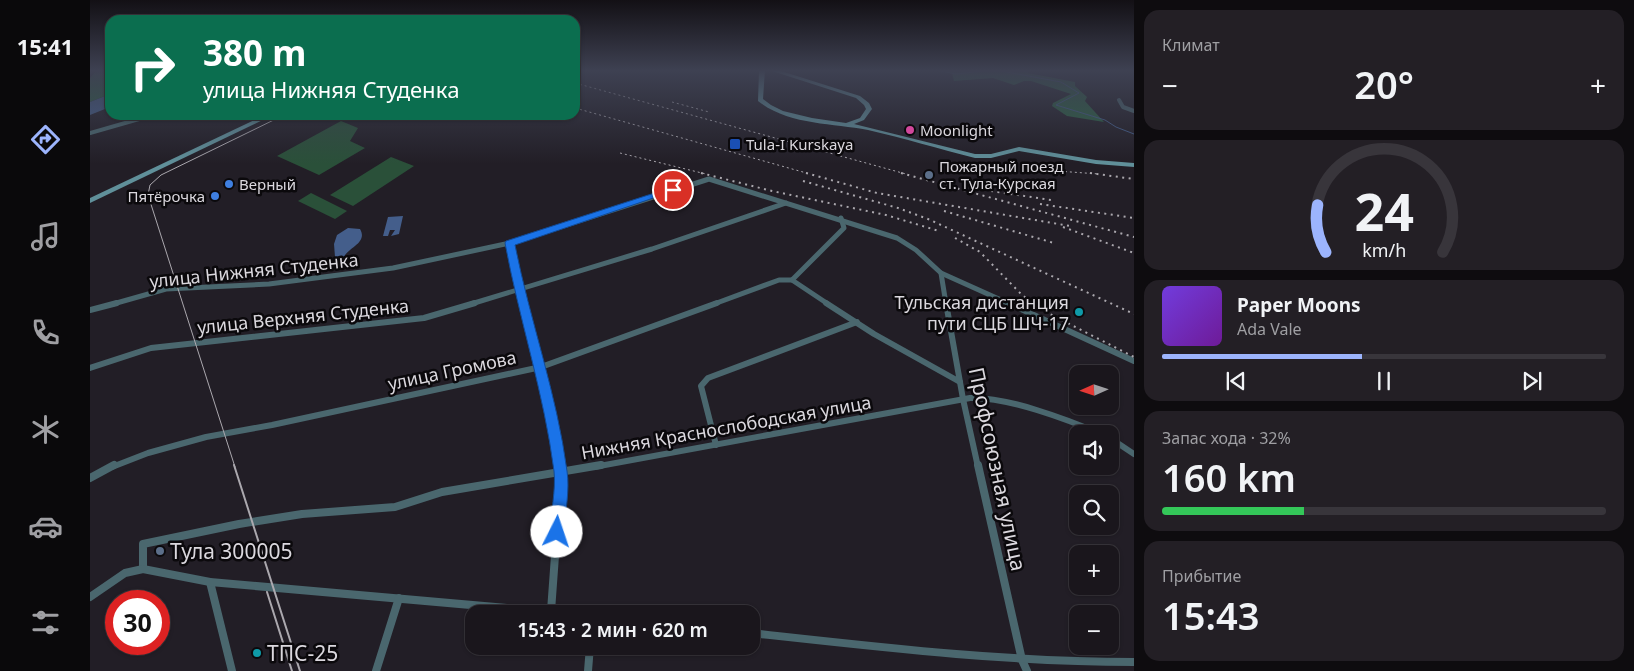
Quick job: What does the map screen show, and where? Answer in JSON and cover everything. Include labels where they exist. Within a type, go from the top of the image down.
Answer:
[{"type":"street","points":[[763,101],[767,106],[798,115],[868,128],[974,156],[991,156],[1019,149],[1096,162],[1134,165]]},
{"type":"street","points":[[844,125],[859,121],[869,109],[864,101]]},
{"type":"street","points":[[1119,101],[1120,105],[1124,108],[1134,111]]},
{"type":"street","points":[[90,133],[136,120]]},
{"type":"street","points":[[90,201],[260,120]]},
{"type":"street","points":[[859,121],[868,128]]},
{"type":"street","name":"улица Нижняя Cтуденкa","points":[[90,310],[166,289],[269,284],[393,268],[510,243],[709,179],[786,203]]},
{"type":"street","points":[[786,203],[841,218],[898,238],[916,250],[941,273],[1134,361]]},
{"type":"street","name":"улица Верхняя Студенка","points":[[90,368],[151,348],[424,318],[652,249],[786,203]]},
{"type":"street","points":[[841,218],[844,228],[818,258],[792,280],[857,322],[960,382]]},
{"type":"street","points":[[510,243],[518,289],[541,367],[561,473],[552,605]]},
{"type":"street","name":"Профсоюзная улица","points":[[941,273],[963,399],[1022,660],[1027,671]]},
{"type":"street","name":"улица Громова","points":[[90,478],[113,466],[148,453],[206,437],[272,425],[541,367],[779,280],[792,280]]},
{"type":"street","points":[[716,445],[702,395],[701,386],[708,378],[857,322]]},
{"type":"street","name":"Нижняя Краснослободская улица","points":[[143,570],[143,544],[239,524],[302,514],[395,507],[442,492],[561,473],[963,399],[980,398],[1024,408],[1078,425]]},
{"type":"street","points":[[1119,444],[1134,454]]},
{"type":"street","points":[[90,597],[125,573],[143,570],[210,582],[481,605]]},
{"type":"street","points":[[210,582],[232,671]]},
{"type":"street","points":[[376,671],[399,598]]},
{"type":"street","points":[[760,634],[1022,660],[1134,662]]},
{"type":"street","points":[[588,671],[589,655]]},
{"type":"green space","points":[[1056,101],[1085,101],[1104,122],[1067,116],[1052,106]]},
{"type":"green space","points":[[341,121],[358,128],[350,141],[365,148],[319,175],[277,156]]},
{"type":"green space","points":[[391,157],[414,166],[353,206],[330,195]]},
{"type":"green space","points":[[311,193],[347,211],[335,219],[298,201]]},
{"type":"water","points":[[105,101],[105,109],[90,115],[90,102]]},
{"type":"water","points":[[403,216],[399,234],[391,236],[395,230],[390,230],[388,236],[383,236],[388,217]]},
{"type":"water","points":[[348,228],[360,229],[362,238],[344,257],[335,257],[334,244],[337,235]]},
{"type":"waterway","points":[[1063,101],[1056,105],[1105,120],[1116,127],[1134,134]]},
{"type":"tram line","points":[[235,467],[148,195],[150,185],[161,175],[274,120]]},
{"type":"tram line","points":[[234,465],[300,671]]},
{"type":"tram line","points":[[267,592],[292,671]]},
{"type":"railway","points":[[642,101],[906,174]]},
{"type":"railway","points":[[672,102],[709,112]]},
{"type":"railway","points":[[580,109],[810,174]]},
{"type":"railway","points":[[620,153],[706,174]]},
{"type":"railway","points":[[1015,168],[1096,174]]},
{"type":"railway","points":[[701,173],[772,191],[886,215],[939,231]]},
{"type":"railway","points":[[806,173],[877,193],[1070,226]]},
{"type":"railway","points":[[901,173],[1134,237]]},
{"type":"railway","points":[[1090,173],[1096,174]]},
{"type":"railway","points":[[1096,174],[1134,179]]},
{"type":"railway","points":[[803,181],[898,208],[928,219],[1134,314]]},
{"type":"railway","points":[[991,191],[1051,200]]},
{"type":"railway","points":[[1040,204],[1134,218]]},
{"type":"railway","points":[[944,211],[1054,243]]},
{"type":"railway","points":[[1063,227],[1134,253]]},
{"type":"railway","points":[[955,238],[980,252],[1022,295],[1044,311],[1134,357]]},
{"type":"place","name":"Moonlight","points":[[910,130]]},
{"type":"place","name":"Tula-I Kurskaya","points":[[735,144]]},
{"type":"place","name":"Пожарный поезд ст. Тула-Курская","points":[[929,175]]},
{"type":"place","name":"Верный","points":[[229,184]]},
{"type":"place","name":"Пятёрочка","points":[[215,196]]},
{"type":"place","name":"Тульская дистанция пути СЦБ ШЧ-17","points":[[1079,312]]},
{"type":"place","name":"Тула 300005","points":[[160,551]]},
{"type":"place","name":"ТПС-25","points":[[257,653]]},
{"type":"route","points":[[557,532],[561,473],[541,367],[518,289],[510,243],[673,190]]}]
